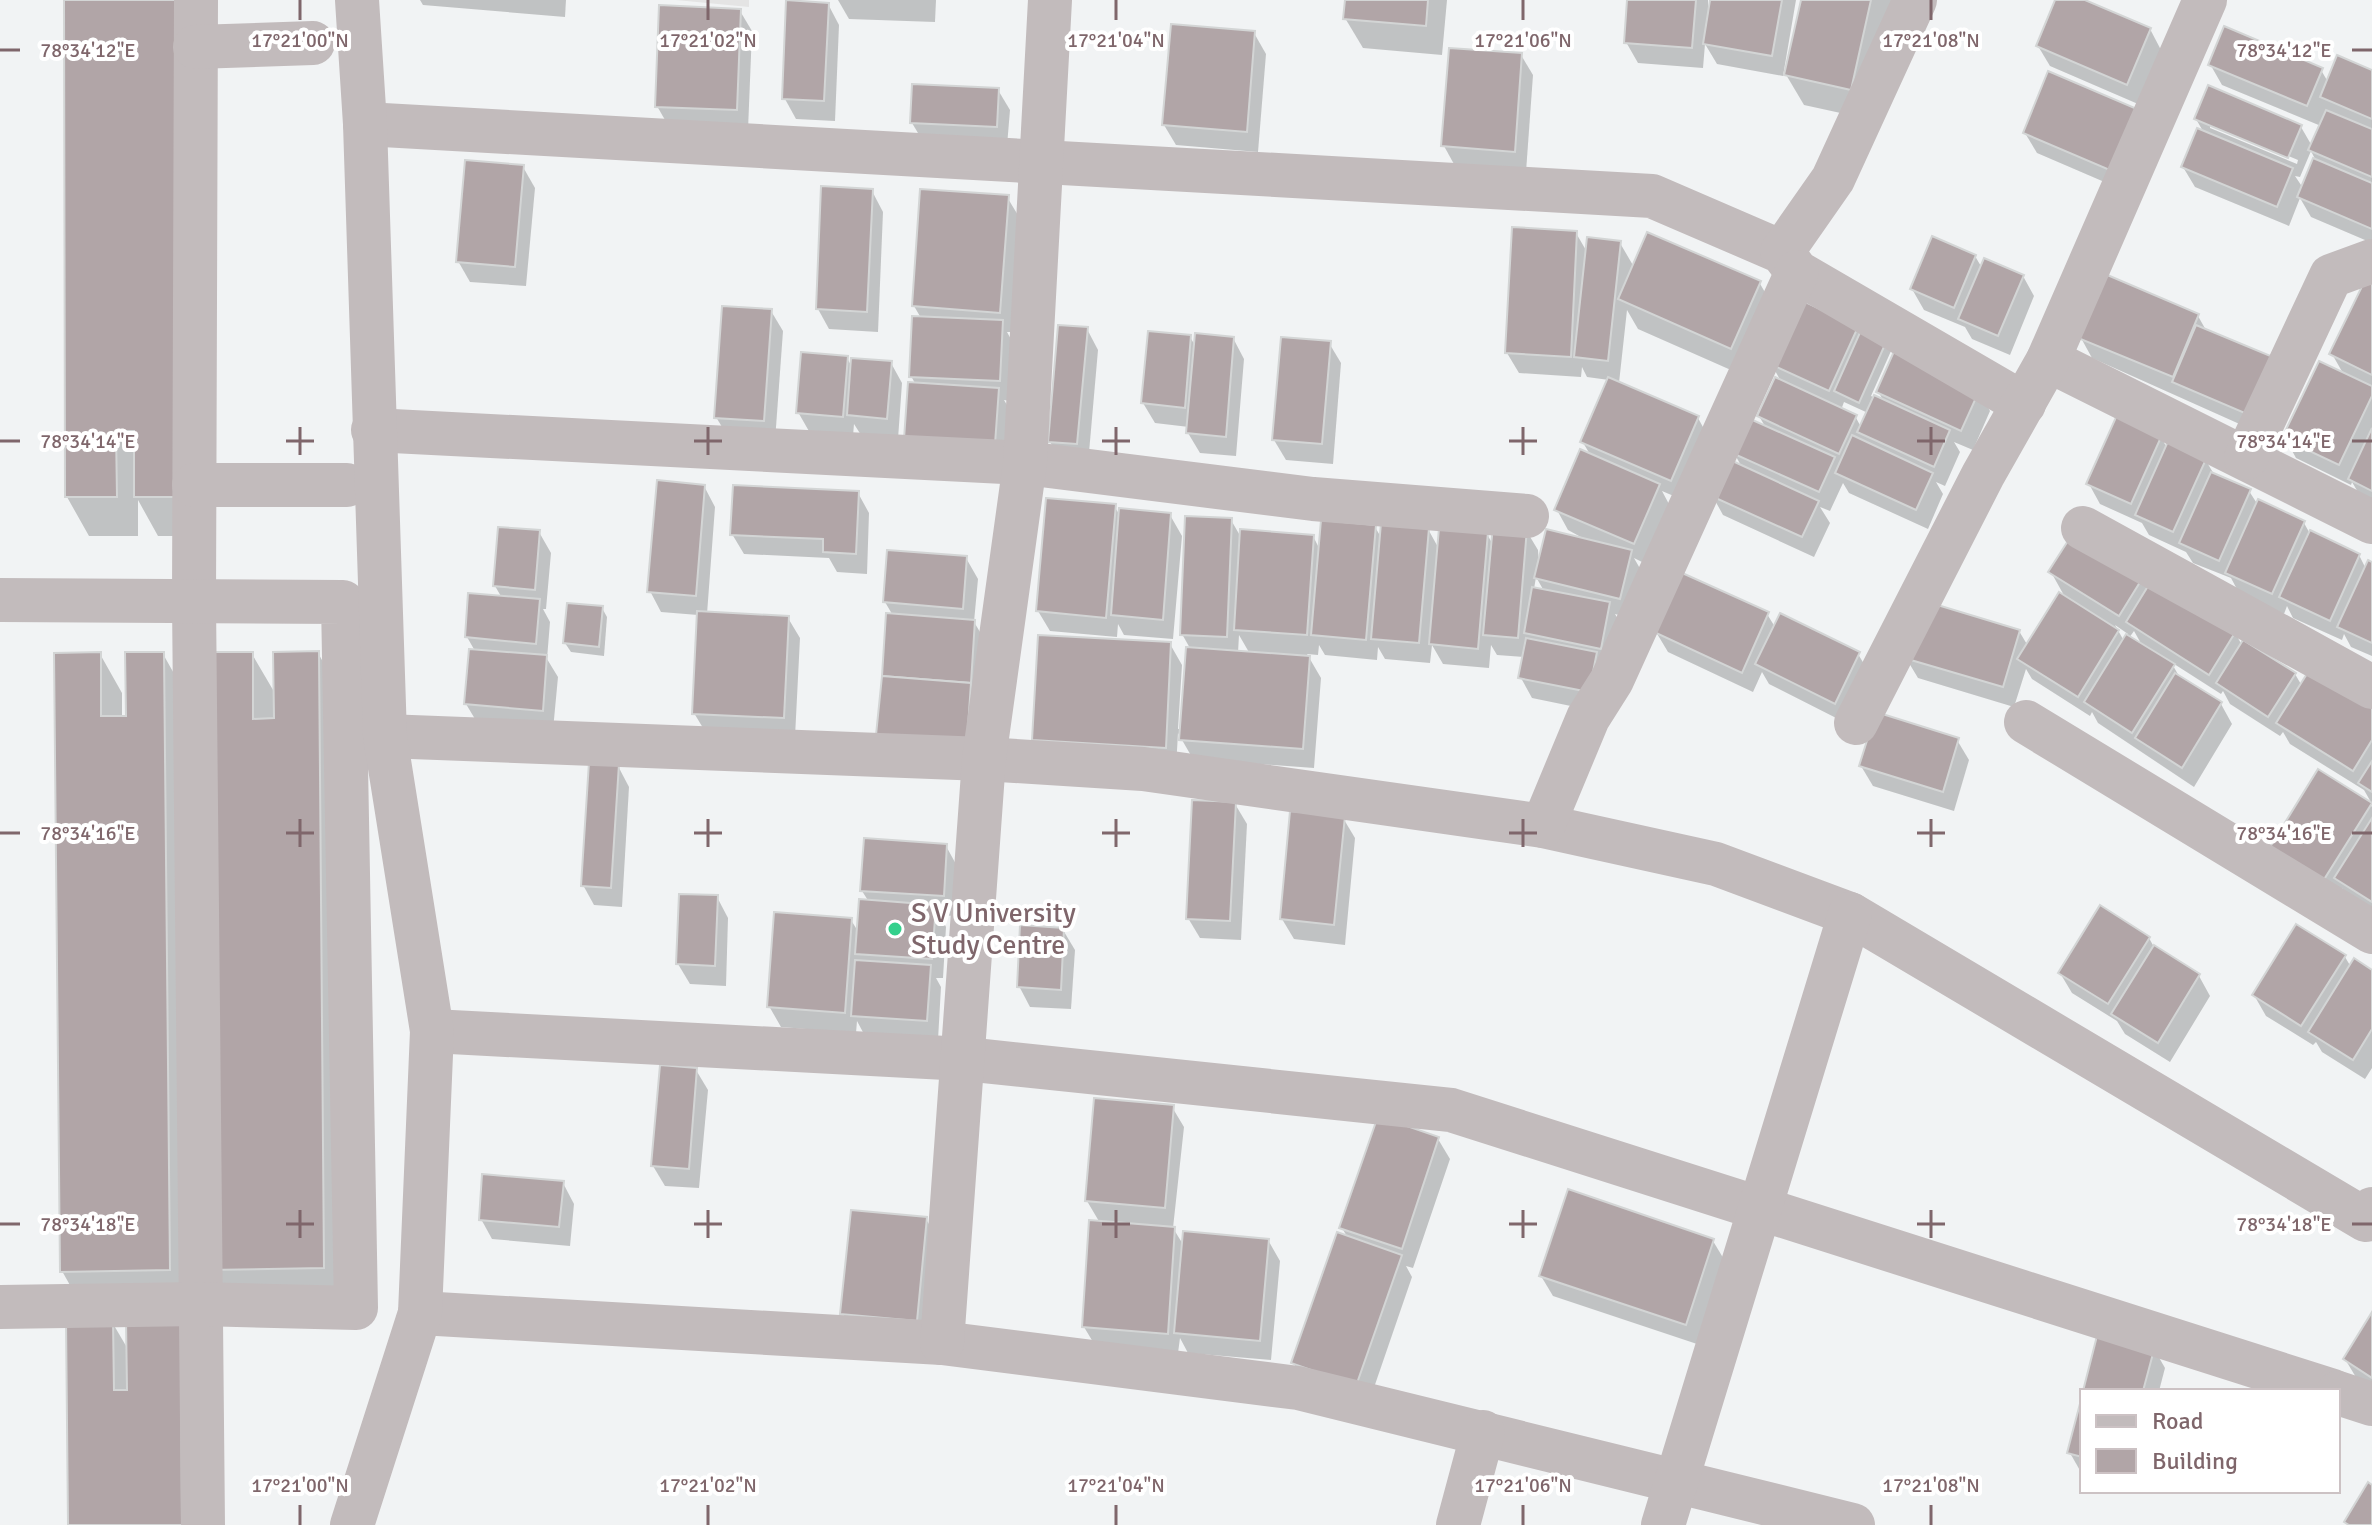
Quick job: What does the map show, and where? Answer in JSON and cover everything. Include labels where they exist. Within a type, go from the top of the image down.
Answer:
[{"type":"street","points":[[196,0],[194,601],[203,1525]]},
{"type":"street","points":[[352,1525],[420,1313],[432,1031],[385,736],[365,124],[357,0]]},
{"type":"street","points":[[942,1343],[965,1059],[984,759],[1025,463],[1050,0]]},
{"type":"street","points":[[1543,826],[1588,718],[1612,680],[1789,262],[1833,179],[1915,0]]},
{"type":"street","points":[[1856,723],[1983,475],[2048,360],[2205,0]]},
{"type":"street","points":[[195,47],[313,43]]},
{"type":"street","points":[[365,124],[1652,196],[1789,262],[2024,404]]},
{"type":"street","points":[[2246,458],[2331,276],[2372,261]]},
{"type":"street","points":[[2048,360],[2372,522]]},
{"type":"street","points":[[373,430],[1025,463],[1313,499],[1527,516]]},
{"type":"street","points":[[194,485],[347,485]]},
{"type":"street","points":[[2083,528],[2372,687]]},
{"type":"street","points":[[0,600],[343,602],[356,1308],[199,1304],[0,1307]]},
{"type":"street","points":[[2026,722],[2372,932]]},
{"type":"street","points":[[385,736],[984,759],[1143,769],[1543,826],[1716,864],[1850,914],[2366,1220],[2372,1209]]},
{"type":"street","points":[[1663,1525],[1850,914]]},
{"type":"street","points":[[432,1031],[965,1059],[1451,1110],[2325,1389]]},
{"type":"street","points":[[420,1313],[942,1343],[1298,1388],[1853,1525]]},
{"type":"street","points":[[2340,1394],[2372,1404]]},
{"type":"street","points":[[1458,1525],[1483,1432]]},
{"type":"shaded area","points":[[676,0],[749,0],[749,7]]},
{"type":"building","points":[[64,0],[184,0],[184,497],[134,497],[134,431],[116,431],[117,497],[65,497]]},
{"type":"building","points":[[786,0],[829,3],[824,101],[782,99]]},
{"type":"building","points":[[1345,0],[1428,0],[1426,26],[1343,19]]},
{"type":"building","points":[[1627,0],[1696,0],[1692,48],[1624,43]]},
{"type":"building","points":[[1710,0],[1782,0],[1772,56],[1703,44]]},
{"type":"building","points":[[1801,0],[1871,0],[1851,90],[1784,75]]},
{"type":"building","points":[[2055,0],[2085,0],[2151,28],[2127,85],[2036,46]]},
{"type":"building","points":[[659,5],[741,9],[737,110],[655,107]]},
{"type":"building","points":[[1171,24],[1255,31],[1247,132],[1162,125]]},
{"type":"building","points":[[2224,26],[2323,68],[2307,106],[2208,65]]},
{"type":"building","points":[[1449,48],[1522,53],[1515,152],[1441,146]]},
{"type":"building","points":[[2337,55],[2372,70],[2372,119],[2320,97]]},
{"type":"building","points":[[2048,71],[2144,112],[2119,174],[2023,133]]},
{"type":"building","points":[[912,84],[999,88],[997,127],[910,123]]},
{"type":"building","points":[[2208,85],[2302,125],[2288,158],[2194,119]]},
{"type":"building","points":[[2326,110],[2372,129],[2372,177],[2308,150]]},
{"type":"building","points":[[2197,128],[2293,168],[2277,207],[2181,167]]},
{"type":"building","points":[[2313,158],[2372,183],[2372,229],[2297,197]]},
{"type":"building","points":[[465,160],[524,165],[515,267],[456,262]]},
{"type":"building","points":[[821,186],[873,189],[867,312],[816,309]]},
{"type":"building","points":[[920,189],[1009,195],[1000,313],[912,306]]},
{"type":"building","points":[[1512,227],[1577,231],[1571,357],[1505,353]]},
{"type":"building","points":[[1647,232],[1761,281],[1731,349],[1618,299]]},
{"type":"building","points":[[1932,236],[1976,255],[1954,308],[1910,289]]},
{"type":"building","points":[[1587,237],[1621,241],[1608,361],[1574,357]]},
{"type":"building","points":[[1984,258],[2024,275],[1998,336],[1958,319]]},
{"type":"building","points":[[2369,272],[2372,273],[2372,375],[2329,354]]},
{"type":"building","points":[[2105,274],[2199,314],[2173,377],[2078,338]]},
{"type":"building","points":[[1797,298],[1858,327],[1829,391],[1768,363]]},
{"type":"building","points":[[722,306],[772,309],[764,421],[714,418]]},
{"type":"building","points":[[912,316],[1003,320],[1000,381],[909,377]]},
{"type":"building","points":[[1058,325],[1088,327],[1077,444],[1048,442]]},
{"type":"building","points":[[2196,325],[2285,362],[2261,420],[2172,382]]},
{"type":"building","points":[[1862,328],[1887,340],[1859,403],[1834,391]]},
{"type":"building","points":[[1148,331],[1191,335],[1185,408],[1141,403]]},
{"type":"building","points":[[1195,333],[1234,337],[1226,437],[1186,433]]},
{"type":"building","points":[[1281,337],[1331,341],[1322,444],[1272,440]]},
{"type":"building","points":[[1895,349],[1980,389],[1961,431],[1876,392]]},
{"type":"building","points":[[801,352],[848,356],[843,417],[796,413]]},
{"type":"building","points":[[851,358],[892,361],[887,419],[847,415]]},
{"type":"building","points":[[2319,361],[2372,386],[2372,396],[2339,465],[2282,438]]},
{"type":"building","points":[[1608,377],[1699,416],[1671,481],[1580,442]]},
{"type":"building","points":[[1775,377],[1857,415],[1839,454],[1757,416]]},
{"type":"building","points":[[908,382],[999,388],[995,444],[904,439]]},
{"type":"building","points":[[1874,395],[1950,430],[1934,467],[1857,432]]},
{"type":"building","points":[[2117,415],[2162,435],[2131,504],[2086,484]]},
{"type":"building","points":[[1748,418],[1835,457],[1819,492],[1732,453]]},
{"type":"building","points":[[2372,428],[2372,491],[2348,479]]},
{"type":"building","points":[[1852,435],[1933,473],[1916,510],[1835,473]]},
{"type":"building","points":[[2169,439],[2207,457],[2173,532],[2135,515]]},
{"type":"building","points":[[1580,449],[1660,484],[1634,544],[1554,510]]},
{"type":"building","points":[[1726,458],[1819,501],[1802,537],[1709,495]]},
{"type":"building","points":[[2211,472],[2251,489],[2219,561],[2179,543]]},
{"type":"building","points":[[657,480],[705,485],[696,596],[647,592]]},
{"type":"building","points":[[733,485],[859,491],[856,554],[823,552],[823,539],[730,535]]},
{"type":"building","points":[[1046,498],[1116,504],[1106,618],[1036,611]]},
{"type":"building","points":[[2258,499],[2305,521],[2272,594],[2225,573]]},
{"type":"building","points":[[1119,508],[1171,513],[1163,620],[1111,615]]},
{"type":"building","points":[[1185,516],[1232,518],[1227,637],[1180,635]]},
{"type":"building","points":[[1321,520],[1376,525],[1366,640],[1311,635]]},
{"type":"building","points":[[1381,523],[1429,528],[1419,643],[1371,639]]},
{"type":"building","points":[[1493,525],[1527,528],[1518,638],[1483,635]]},
{"type":"building","points":[[498,527],[540,530],[535,590],[493,586]]},
{"type":"building","points":[[1439,528],[1488,532],[1478,649],[1429,644]]},
{"type":"building","points":[[1240,529],[1314,535],[1307,635],[1234,630]]},
{"type":"building","points":[[1546,529],[1632,550],[1620,599],[1534,578]]},
{"type":"building","points":[[2075,530],[2145,574],[2119,616],[2048,572]]},
{"type":"building","points":[[2310,530],[2360,554],[2330,621],[2279,597]]},
{"type":"building","points":[[887,550],[967,556],[963,609],[883,602]]},
{"type":"building","points":[[2368,560],[2372,562],[2372,643],[2337,627]]},
{"type":"building","points":[[1680,572],[1769,612],[1742,673],[1654,632]]},
{"type":"building","points":[[2153,578],[2236,631],[2209,675],[2126,622]]},
{"type":"building","points":[[1532,587],[1610,602],[1601,649],[1524,633]]},
{"type":"building","points":[[2059,592],[2119,630],[2078,697],[2017,659]]},
{"type":"building","points":[[468,593],[540,599],[536,644],[465,637]]},
{"type":"building","points":[[1921,600],[2020,630],[2003,687],[1904,658]]},
{"type":"building","points":[[567,603],[603,606],[599,647],[563,643]]},
{"type":"building","points":[[697,611],[789,616],[784,718],[692,714]]},
{"type":"building","points":[[886,613],[975,620],[971,683],[882,676]]},
{"type":"building","points":[[1780,613],[1860,652],[1835,704],[1755,664]]},
{"type":"building","points":[[2126,634],[2175,664],[2132,733],[2084,702]]},
{"type":"building","points":[[1038,635],[1171,642],[1166,748],[1032,740]]},
{"type":"building","points":[[1526,638],[1597,652],[1589,692],[1518,678]]},
{"type":"building","points":[[2243,640],[2296,673],[2268,717],[2216,683]]},
{"type":"building","points":[[1186,647],[1310,656],[1303,749],[1179,740]]},
{"type":"building","points":[[469,649],[547,655],[543,711],[464,704]]},
{"type":"building","points":[[319,651],[324,1268],[207,1270],[202,652],[253,652],[253,719],[274,718],[273,652]]},
{"type":"building","points":[[101,652],[101,716],[126,716],[125,652],[164,652],[170,1270],[60,1272],[54,653]]},
{"type":"building","points":[[2310,669],[2372,708],[2372,740],[2353,771],[2276,723]]},
{"type":"building","points":[[2175,673],[2222,702],[2182,768],[2135,738]]},
{"type":"building","points":[[882,676],[971,683],[967,742],[876,735]]},
{"type":"building","points":[[1876,712],[1959,738],[1943,792],[1859,766]]},
{"type":"building","points":[[2372,761],[2372,792],[2358,783]]},
{"type":"building","points":[[589,762],[619,764],[611,888],[581,886]]},
{"type":"building","points":[[2318,769],[2372,803],[2323,881],[2270,847]]},
{"type":"building","points":[[1192,800],[1236,802],[1230,921],[1186,919]]},
{"type":"building","points":[[1290,811],[1345,816],[1334,925],[1280,919]]},
{"type":"building","points":[[2372,818],[2372,902],[2334,878]]},
{"type":"building","points":[[864,838],[947,844],[944,896],[860,891]]},
{"type":"building","points":[[679,894],[718,895],[715,966],[676,964]]},
{"type":"building","name":"S V University Study Centre","points":[[859,899],[936,905],[932,959],[855,954]]},
{"type":"building","points":[[2100,905],[2150,937],[2108,1004],[2058,973]]},
{"type":"building","points":[[774,912],[852,918],[845,1013],[767,1007]]},
{"type":"building","points":[[2296,924],[2346,955],[2301,1026],[2252,995]]},
{"type":"building","points":[[1020,925],[1064,928],[1061,990],[1017,987]]},
{"type":"building","points":[[2154,945],[2200,974],[2158,1043],[2111,1014]]},
{"type":"building","points":[[2354,958],[2372,970],[2372,1029],[2353,1060],[2308,1032]]},
{"type":"building","points":[[855,960],[931,965],[927,1021],[851,1016]]},
{"type":"building","points":[[660,1065],[697,1068],[689,1169],[651,1166]]},
{"type":"building","points":[[1094,1098],[1174,1105],[1165,1208],[1085,1201]]},
{"type":"building","points":[[1378,1116],[1439,1137],[1402,1249],[1339,1228]]},
{"type":"building","points":[[482,1174],[564,1181],[559,1227],[479,1220]]},
{"type":"building","points":[[1568,1189],[1714,1239],[1686,1325],[1539,1276]]},
{"type":"building","points":[[851,1210],[927,1217],[917,1321],[840,1314]]},
{"type":"building","points":[[1089,1220],[1175,1227],[1168,1334],[1082,1327]]},
{"type":"building","points":[[1183,1231],[1269,1239],[1260,1341],[1174,1333]]},
{"type":"building","points":[[1337,1232],[1402,1255],[1356,1386],[1291,1363]]},
{"type":"building","points":[[2372,1312],[2372,1378],[2343,1359]]},
{"type":"building","points":[[66,1320],[113,1320],[114,1390],[127,1390],[126,1320],[181,1320],[182,1525],[68,1525]]},
{"type":"building","points":[[2098,1332],[2155,1346],[2144,1389],[2084,1389]]},
{"type":"building","points":[[2080,1404],[2080,1456],[2067,1453]]},
{"type":"building","points":[[2368,1482],[2372,1485],[2372,1525],[2349,1525],[2344,1522]]},
{"type":"place","name":"S V University Study Centre","points":[[895,929]]}]
